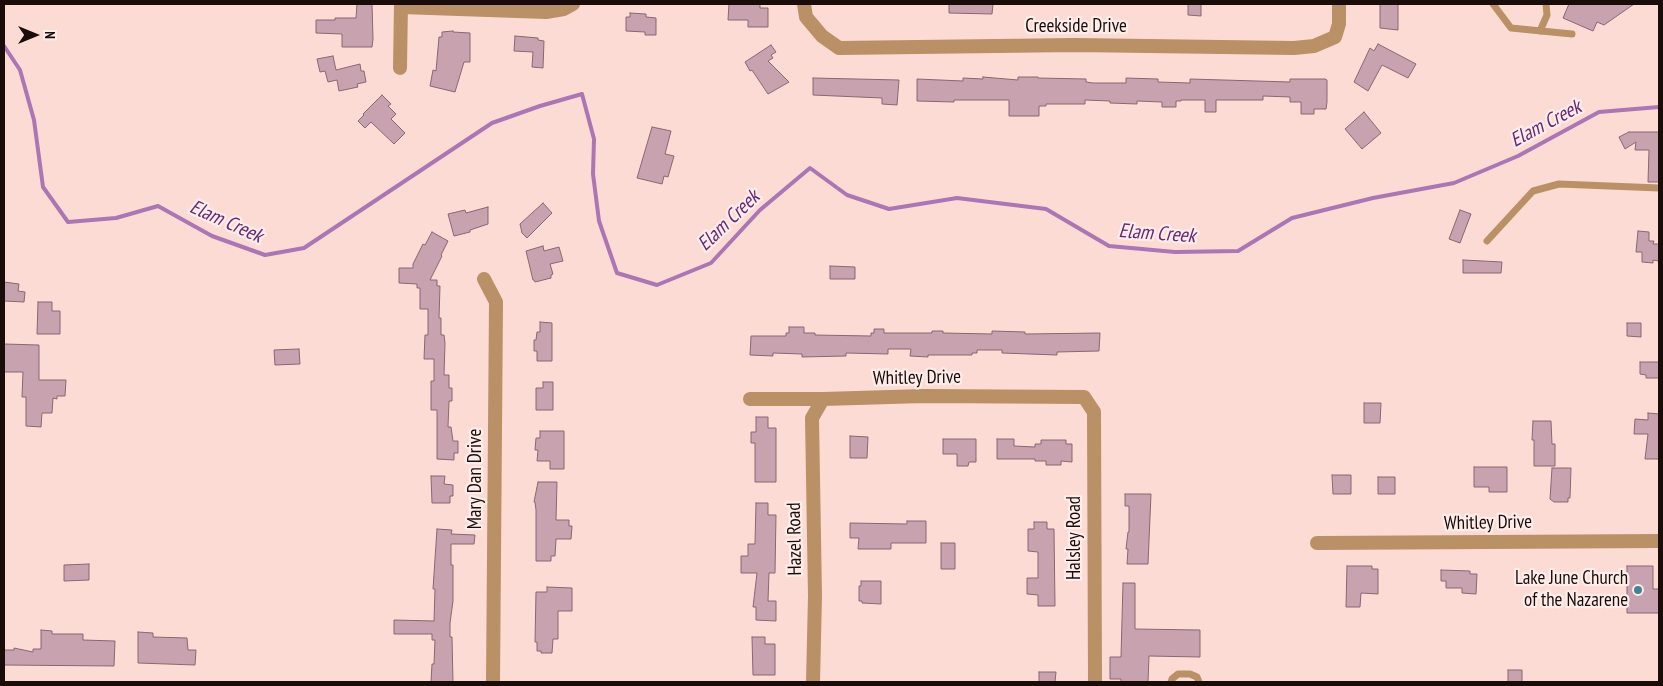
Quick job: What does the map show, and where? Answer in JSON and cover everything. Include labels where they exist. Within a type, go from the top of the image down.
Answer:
[{"type":"street","points":[[400,68],[401,5],[546,12],[564,9],[573,4]]},
{"type":"street","name":"Creekside Drive","points":[[804,4],[806,17],[822,36],[839,48],[1075,45],[1294,48],[1314,46],[1335,37],[1339,24],[1339,4]]},
{"type":"street","name":"Mary Dan Drive","points":[[484,279],[496,302],[493,682]]},
{"type":"street","name":"Whitley Drive","points":[[750,399],[924,396],[1084,397]]},
{"type":"street","name":"Halsley Road","points":[[1084,397],[1094,412],[1095,682]]},
{"type":"street","name":"Hazel Road","points":[[813,682],[815,596],[812,418],[823,399]]},
{"type":"street","name":"Whitley Drive","points":[[1317,543],[1659,541]]},
{"type":"lane","points":[[1493,4],[1511,28],[1572,34]]},
{"type":"lane","points":[[1540,31],[1547,15],[1546,4]]},
{"type":"lane","points":[[1487,240],[1533,191],[1559,184],[1659,188]]},
{"type":"lane","points":[[1171,682],[1172,678],[1178,674],[1190,674],[1197,677],[1199,682]]},
{"type":"building","points":[[357,4],[372,4],[372,47],[342,47],[342,34],[316,33],[316,20],[356,18]]},
{"type":"building","points":[[729,4],[760,4],[760,8],[768,8],[768,27],[748,27],[748,20],[728,20]]},
{"type":"building","points":[[949,4],[993,4],[992,14],[949,13]]},
{"type":"building","points":[[1188,4],[1201,4],[1201,16],[1188,15]]},
{"type":"building","points":[[1380,4],[1398,4],[1398,30],[1380,28]]},
{"type":"building","points":[[1569,4],[1634,4],[1604,25],[1597,22],[1593,31],[1563,18]]},
{"type":"building","points":[[630,13],[646,14],[646,17],[656,18],[656,35],[645,35],[645,32],[626,31],[626,17],[630,17]]},
{"type":"building","points":[[442,32],[470,33],[470,62],[464,62],[455,92],[430,86],[433,70],[436,71],[439,37],[442,37]]},
{"type":"building","points":[[515,36],[538,38],[538,40],[544,41],[543,68],[532,67],[533,52],[514,51]]},
{"type":"building","points":[[1378,44],[1416,64],[1408,78],[1382,65],[1368,91],[1354,82],[1370,48],[1374,51]]},
{"type":"building","points":[[771,45],[776,52],[771,55],[773,58],[768,61],[789,82],[768,94],[745,62]]},
{"type":"building","points":[[333,56],[336,70],[360,64],[361,71],[364,71],[366,82],[357,84],[358,87],[339,91],[337,80],[328,82],[325,71],[320,72],[317,59]]},
{"type":"building","points":[[983,77],[1018,80],[1018,77],[1086,79],[1086,82],[1093,83],[1126,83],[1126,78],[1190,83],[1190,79],[1290,82],[1290,79],[1325,79],[1327,80],[1327,102],[1326,109],[1314,109],[1314,114],[1301,114],[1301,102],[1290,102],[1290,97],[1263,96],[1263,100],[1216,100],[1216,112],[1205,112],[1205,100],[1181,100],[1176,101],[1176,107],[1162,107],[1162,102],[1137,101],[1137,104],[1085,100],[1085,104],[1046,104],[1046,106],[1039,106],[1039,116],[1009,116],[1009,100],[917,101],[917,79],[963,81],[963,78],[983,79]]},
{"type":"building","points":[[813,78],[899,80],[897,105],[882,104],[882,98],[813,95]]},
{"type":"building","points":[[382,95],[391,104],[388,106],[396,114],[391,119],[405,133],[394,144],[371,122],[365,128],[358,121]]},
{"type":"building","points":[[1364,112],[1381,133],[1362,149],[1345,129]]},
{"type":"building","points":[[652,127],[671,131],[665,154],[674,156],[668,177],[664,176],[662,184],[637,178]]},
{"type":"building","points":[[1629,132],[1659,132],[1659,182],[1648,182],[1649,150],[1635,150],[1636,142],[1625,149],[1619,137]]},
{"type":"building","points":[[543,203],[552,213],[527,238],[522,233],[520,224]]},
{"type":"building","points":[[488,207],[488,224],[470,230],[470,232],[454,236],[448,214],[465,210],[466,213]]},
{"type":"building","points":[[1460,210],[1471,214],[1460,243],[1449,239]]},
{"type":"building","points":[[1638,231],[1649,232],[1649,241],[1654,241],[1653,244],[1659,244],[1659,261],[1653,260],[1653,263],[1642,262],[1642,252],[1636,252]]},
{"type":"building","points":[[432,232],[448,241],[430,280],[437,280],[437,286],[440,286],[439,318],[441,318],[441,335],[444,335],[445,343],[444,375],[449,375],[449,388],[452,388],[452,401],[449,401],[448,427],[451,427],[453,441],[458,441],[458,453],[454,453],[454,460],[437,459],[437,410],[431,410],[431,381],[434,381],[434,359],[424,359],[425,335],[428,335],[428,309],[420,309],[420,288],[417,288],[417,284],[399,283],[399,268],[413,268],[413,264],[423,244],[425,245]]},
{"type":"building","points":[[543,246],[544,251],[559,247],[563,261],[550,264],[553,274],[551,278],[535,282],[526,251]]},
{"type":"building","points":[[1463,260],[1502,262],[1501,273],[1463,273]]},
{"type":"building","points":[[830,266],[855,267],[855,279],[830,279]]},
{"type":"building","points":[[4,282],[19,284],[18,291],[25,292],[24,302],[4,301]]},
{"type":"building","points":[[38,302],[52,302],[52,311],[60,311],[60,334],[37,334]]},
{"type":"building","points":[[540,322],[552,323],[552,361],[537,361],[537,351],[534,351],[534,340],[536,340],[537,332],[540,332]]},
{"type":"building","points":[[1627,323],[1641,323],[1641,337],[1627,336]]},
{"type":"building","points":[[789,327],[804,327],[804,333],[815,333],[815,335],[871,336],[871,333],[874,333],[874,329],[884,329],[884,333],[932,333],[932,331],[943,331],[943,333],[992,334],[992,331],[1025,332],[1025,334],[1100,333],[1099,351],[1057,352],[1057,355],[1002,353],[1002,350],[977,350],[977,353],[972,353],[972,355],[928,355],[928,357],[910,356],[911,349],[888,349],[888,354],[846,353],[846,356],[802,357],[802,354],[773,353],[773,356],[750,355],[751,336],[786,336],[786,333],[789,333]]},
{"type":"building","points":[[4,344],[39,345],[39,380],[66,380],[65,396],[57,396],[57,399],[53,398],[52,413],[42,413],[41,427],[26,426],[26,397],[22,397],[23,372],[4,372]]},
{"type":"building","points":[[299,349],[300,364],[275,365],[274,350]]},
{"type":"building","points":[[1640,362],[1659,362],[1659,378],[1646,378],[1646,375],[1640,374]]},
{"type":"building","points":[[543,382],[553,382],[553,410],[536,410],[536,388],[543,388]]},
{"type":"building","points":[[1364,403],[1381,403],[1380,423],[1364,423]]},
{"type":"building","points":[[1648,413],[1659,414],[1659,459],[1645,459],[1648,434],[1634,434],[1635,419],[1648,420]]},
{"type":"building","points":[[756,417],[768,417],[768,428],[776,428],[776,482],[755,482],[755,443],[751,443],[751,432],[756,432]]},
{"type":"building","points":[[1533,421],[1551,421],[1552,444],[1555,444],[1555,466],[1534,466]]},
{"type":"building","points":[[540,431],[564,431],[564,469],[550,469],[550,461],[537,461],[538,450],[535,450],[536,438],[540,438]]},
{"type":"building","points":[[850,436],[868,437],[867,458],[850,458]]},
{"type":"building","points":[[943,439],[976,439],[976,462],[969,462],[968,466],[957,466],[957,454],[943,454]]},
{"type":"building","points":[[997,439],[1014,439],[1014,446],[1035,447],[1035,444],[1041,444],[1041,440],[1066,440],[1066,444],[1072,444],[1072,462],[1061,461],[1061,465],[1046,465],[1046,461],[1035,461],[1035,459],[997,459]]},
{"type":"building","points":[[1474,467],[1507,467],[1507,492],[1489,492],[1489,487],[1474,487]]},
{"type":"building","points":[[1552,468],[1571,468],[1570,498],[1568,498],[1568,502],[1554,502],[1550,499]]},
{"type":"building","points":[[1332,475],[1351,475],[1351,494],[1333,494]]},
{"type":"building","points":[[431,476],[445,476],[444,484],[453,485],[453,496],[450,496],[450,503],[432,503]]},
{"type":"building","points":[[1378,477],[1395,477],[1395,494],[1378,494]]},
{"type":"building","points":[[538,482],[557,482],[556,520],[569,520],[569,526],[572,526],[571,539],[556,539],[555,556],[551,556],[551,561],[536,561],[536,510],[534,502]]},
{"type":"building","points":[[1125,494],[1151,494],[1148,564],[1127,564],[1128,549],[1126,549],[1129,532],[1129,506],[1125,506]]},
{"type":"building","points":[[756,503],[768,503],[768,515],[776,515],[775,573],[769,573],[768,601],[776,601],[776,621],[756,620],[756,607],[753,607],[757,573],[741,573],[741,556],[748,556],[748,544],[755,544]]},
{"type":"building","points":[[907,521],[926,521],[926,543],[891,543],[891,549],[858,549],[859,538],[850,538],[850,523],[907,524]]},
{"type":"building","points":[[1034,522],[1047,522],[1047,529],[1054,529],[1055,606],[1038,606],[1038,595],[1027,594],[1027,578],[1038,578],[1038,552],[1028,551],[1028,529],[1034,529]]},
{"type":"building","points":[[437,529],[452,530],[451,534],[475,535],[474,544],[451,544],[453,601],[450,637],[452,637],[453,682],[431,682],[435,640],[432,640],[432,634],[394,634],[394,620],[434,621],[435,589],[433,589]]},
{"type":"building","points":[[941,543],[955,543],[955,569],[941,569]]},
{"type":"building","points":[[89,564],[89,580],[64,581],[64,565]]},
{"type":"building","points":[[1347,566],[1372,566],[1372,569],[1378,569],[1378,594],[1361,593],[1360,607],[1346,607]]},
{"type":"building","name":"Lake June Church of the Nazarene","points":[[1627,566],[1653,566],[1653,589],[1659,589],[1659,613],[1627,613]]},
{"type":"building","points":[[1441,570],[1470,571],[1470,574],[1477,574],[1476,594],[1462,593],[1462,588],[1446,588],[1446,581],[1441,581]]},
{"type":"building","points":[[861,581],[881,581],[881,604],[862,603],[862,601],[859,601]]},
{"type":"building","points":[[1123,583],[1135,583],[1135,629],[1200,630],[1200,657],[1149,656],[1148,682],[1121,682],[1121,679],[1110,679],[1110,657],[1121,657]]},
{"type":"building","points":[[547,587],[572,588],[572,611],[558,611],[558,639],[553,639],[552,653],[541,653],[541,651],[537,651],[537,642],[535,642],[536,592],[547,592]]},
{"type":"building","points":[[41,630],[52,631],[52,634],[83,634],[83,640],[115,641],[114,666],[4,665],[4,650],[14,650],[14,648],[33,652],[33,649],[41,649]]},
{"type":"building","points":[[138,632],[153,633],[153,637],[187,638],[188,650],[196,650],[195,665],[138,663]]},
{"type":"building","points":[[752,637],[765,637],[765,644],[775,644],[775,675],[753,675]]},
{"type":"building","points":[[1508,670],[1522,670],[1522,682],[1508,682]]},
{"type":"building","points":[[1039,672],[1056,672],[1055,682],[1039,682]]},
{"type":"waterway","name":"Elam Creek","points":[[4,46],[20,70],[34,120],[43,187],[68,222],[116,218],[158,206],[212,236],[265,255],[304,248],[492,123],[582,94],[594,139],[593,174],[599,221],[617,273],[657,285],[711,263],[760,210],[810,168],[847,195],[889,209],[957,198],[1046,209],[1109,246],[1175,252],[1238,251],[1292,218],[1373,198],[1454,183],[1518,156],[1599,112],[1659,107]]},
{"type":"place","name":"Lake June Church of the Nazarene","points":[[1638,590]]}]
